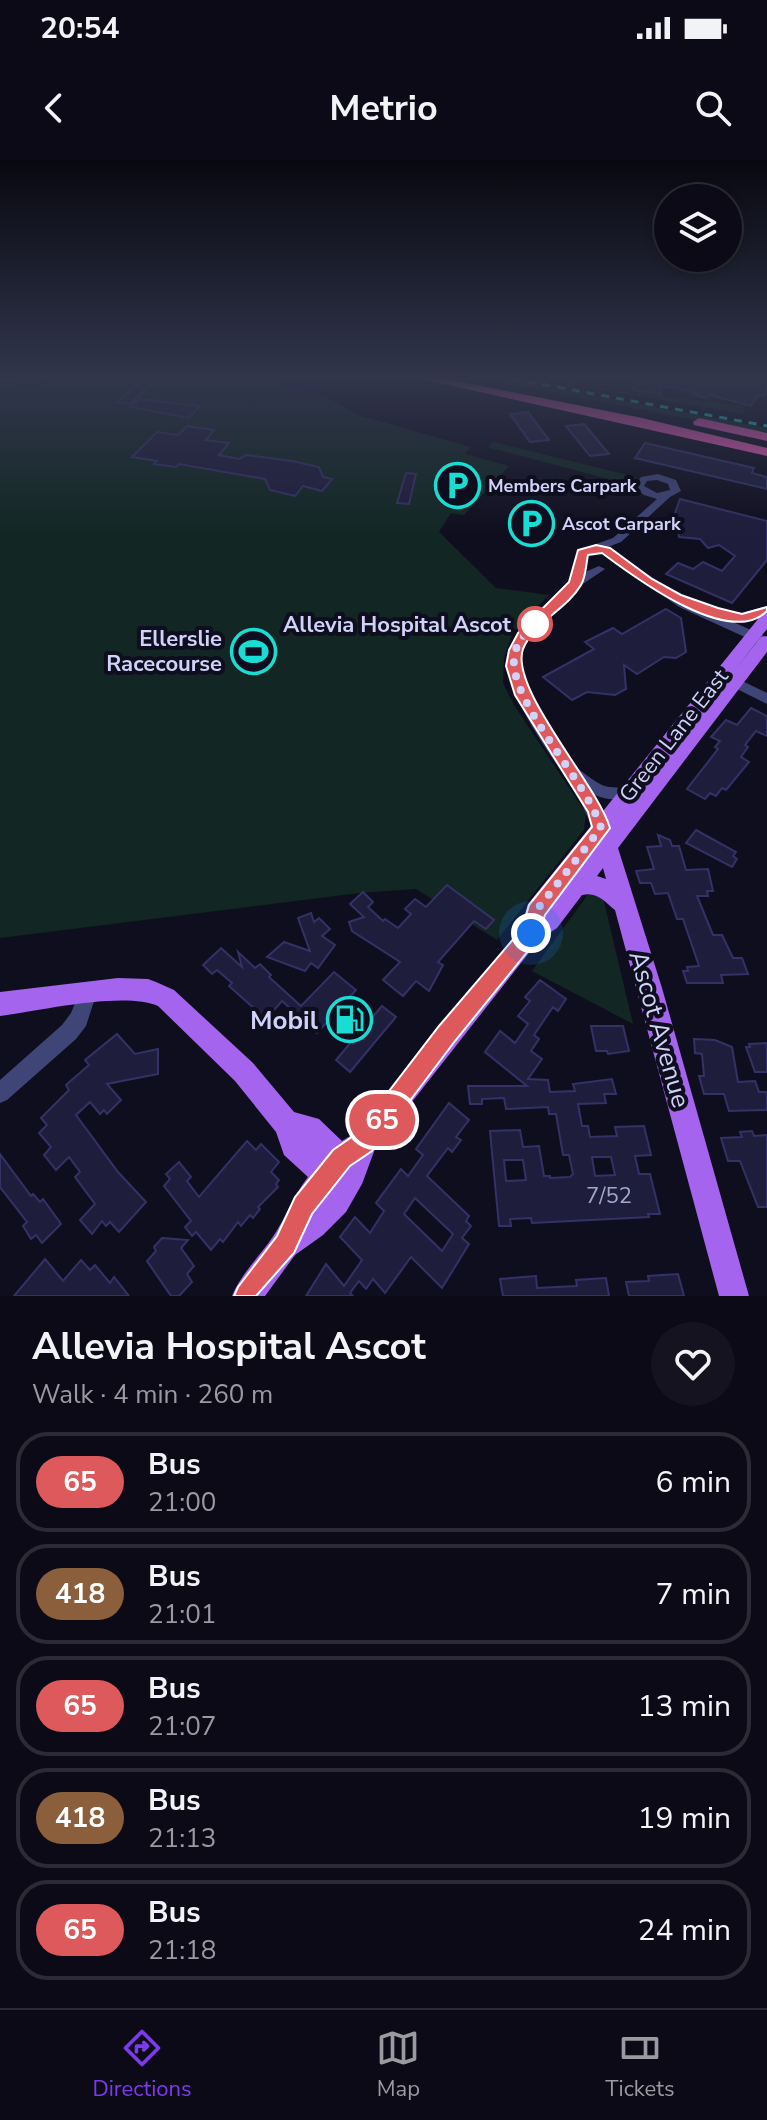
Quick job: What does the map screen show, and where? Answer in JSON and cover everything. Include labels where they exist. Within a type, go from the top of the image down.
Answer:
[{"type":"highway","points":[[636,429],[767,464]]},
{"type":"highway","points":[[671,429],[767,452]]},
{"type":"highway","points":[[696,429],[767,446]]},
{"type":"highway","points":[[729,429],[767,437]]},
{"type":"main road","points":[[715,612],[742,618],[767,611]]},
{"type":"main road","name":"Green Lane East","points":[[531,933],[536,911],[736,683],[763,634]]},
{"type":"main road","name":"Green Lane East","points":[[247,1296],[285,1245],[315,1227],[346,1168],[447,1033],[531,933],[549,921],[573,889],[627,793],[763,634]]},
{"type":"main road","name":"Ascot Avenue","points":[[604,837],[734,1296]]},
{"type":"main road","points":[[573,889],[581,884],[599,885],[625,905]]},
{"type":"main road","points":[[0,1004],[88,992],[148,990],[166,998],[244,1072],[287,1124],[294,1145],[346,1168]]},
{"type":"street","points":[[575,583],[583,552],[617,540],[645,512],[673,494],[676,488],[664,479],[644,479],[639,484],[647,503],[645,512]]},
{"type":"street","points":[[642,490],[666,496]]},
{"type":"street","points":[[616,557],[617,540]]},
{"type":"street","points":[[596,549],[616,557],[648,582],[676,598],[763,634]]},
{"type":"street","name":"Ascot Avenue","points":[[604,837],[596,809],[579,788],[571,769],[523,695],[513,666],[523,636],[575,583],[613,567],[616,557]]},
{"type":"street","points":[[581,559],[588,566],[648,582]]},
{"type":"street","points":[[676,598],[683,604],[763,634]]},
{"type":"street","points":[[736,683],[767,699]]},
{"type":"street","name":"Ascot Avenue","points":[[571,769],[601,792],[627,793]]},
{"type":"street","points":[[0,1093],[69,1032],[79,1019],[88,992]]},
{"type":"green space","name":"Ellerslie Racecourse","points":[[0,429],[407,429],[471,447],[465,454],[509,466],[464,515],[451,513],[439,532],[496,588],[549,595],[513,632],[504,658],[503,683],[514,705],[586,813],[584,830],[497,940],[416,889],[359,893],[0,938]]},
{"type":"green space","points":[[741,429],[767,429],[767,434]]},
{"type":"green space","points":[[494,442],[636,477],[631,485],[487,447]]},
{"type":"green space","points":[[592,889],[601,889],[633,1024],[532,971]]},
{"type":"building","points":[[184,429],[214,430],[206,440],[229,443],[219,455],[292,461],[319,467],[323,477],[332,479],[322,491],[303,486],[295,496],[270,490],[265,479],[179,464],[176,467],[154,464],[157,461],[132,457],[157,432],[178,435]]},
{"type":"building","points":[[521,429],[541,429],[549,440],[530,442]]},
{"type":"building","points":[[568,429],[588,429],[609,454],[590,456]]},
{"type":"building","points":[[645,443],[754,468],[752,473],[767,477],[767,489],[635,458]]},
{"type":"building","points":[[406,473],[416,474],[409,504],[397,503]]},
{"type":"building","points":[[680,499],[767,521],[767,560],[732,603],[666,574],[678,563],[693,569],[703,562],[722,571],[735,556],[719,545],[708,548],[700,539],[679,537],[675,513]]},
{"type":"building","points":[[666,609],[681,618],[686,652],[676,658],[664,657],[637,674],[624,665],[626,689],[615,695],[587,692],[572,700],[543,677],[594,649],[585,642],[613,628],[622,634]]},
{"type":"building","points":[[751,708],[767,716],[767,736],[756,731],[745,745],[748,747],[741,757],[749,762],[726,790],[722,788],[716,796],[710,793],[705,799],[687,789],[718,749],[715,747],[720,741],[711,737],[726,720],[737,725]]},
{"type":"building","points":[[696,830],[736,852],[733,856],[737,859],[732,867],[686,843]]},
{"type":"building","points":[[658,835],[670,840],[672,846],[679,846],[686,870],[708,869],[713,891],[707,891],[708,896],[697,896],[713,935],[722,935],[733,958],[742,958],[748,974],[721,975],[723,983],[687,983],[683,971],[688,971],[687,967],[699,966],[683,919],[677,919],[668,893],[655,894],[651,883],[640,883],[636,871],[654,869],[647,847],[661,846]]},
{"type":"building","points":[[447,885],[494,920],[486,929],[474,921],[438,962],[443,965],[429,991],[416,981],[403,996],[383,980],[400,962],[352,931],[349,922],[364,917],[350,904],[363,892],[373,902],[368,907],[383,921],[385,919],[398,928],[411,914],[405,909],[415,899],[426,907]]},
{"type":"building","points":[[311,913],[314,922],[319,918],[330,929],[322,936],[335,945],[318,968],[311,963],[305,971],[267,957],[284,942],[310,951],[298,918]]},
{"type":"building","points":[[221,948],[242,967],[238,952],[255,968],[260,964],[271,975],[269,977],[301,1006],[334,972],[356,990],[317,1033],[282,1001],[266,1019],[229,986],[232,983],[217,970],[212,974],[203,965]]},
{"type":"building","points":[[540,980],[566,999],[558,1011],[553,1007],[534,1035],[539,1039],[531,1051],[542,1059],[528,1079],[548,1080],[550,1092],[575,1091],[573,1084],[612,1079],[616,1094],[604,1094],[606,1103],[578,1104],[582,1126],[588,1126],[590,1137],[617,1136],[615,1127],[644,1126],[651,1155],[635,1156],[639,1174],[650,1174],[660,1214],[532,1223],[531,1218],[510,1219],[511,1226],[499,1226],[490,1131],[520,1130],[523,1147],[539,1146],[544,1176],[570,1177],[573,1174],[569,1155],[563,1155],[556,1114],[549,1114],[548,1107],[506,1109],[504,1098],[482,1099],[482,1104],[470,1104],[468,1086],[527,1086],[485,1052],[500,1031],[515,1043],[528,1024],[518,1016],[530,1001],[525,997]],"holes":[[[592,1157],[611,1157],[615,1175],[595,1176]],[[504,1160],[523,1160],[526,1180],[506,1181]]]},
{"type":"building","points":[[382,1006],[396,1017],[350,1072],[336,1060]]},
{"type":"building","points":[[591,1026],[623,1026],[629,1051],[608,1054],[607,1051],[596,1051]]},
{"type":"building","points":[[117,1034],[135,1054],[158,1049],[158,1074],[107,1084],[121,1100],[107,1114],[104,1110],[100,1114],[90,1102],[76,1115],[118,1172],[146,1202],[119,1232],[110,1222],[106,1226],[102,1221],[92,1234],[80,1220],[95,1204],[75,1177],[80,1172],[69,1157],[56,1170],[44,1155],[51,1147],[39,1133],[47,1125],[41,1118],[69,1090],[66,1085],[89,1065],[85,1060]]},
{"type":"building","points":[[694,1039],[715,1040],[732,1047],[738,1082],[755,1081],[759,1092],[767,1092],[767,1110],[729,1111],[724,1094],[704,1094],[699,1076],[704,1076],[702,1054],[695,1053]]},
{"type":"building","points":[[767,1043],[767,1072],[755,1072],[746,1047]]},
{"type":"building","points":[[449,1103],[469,1120],[456,1137],[461,1140],[452,1152],[448,1148],[427,1176],[469,1216],[466,1221],[471,1226],[462,1238],[469,1244],[442,1288],[411,1257],[385,1293],[373,1279],[366,1289],[359,1281],[350,1293],[353,1296],[306,1296],[326,1264],[344,1286],[362,1260],[340,1237],[355,1217],[370,1233],[384,1211],[376,1203],[401,1169],[408,1176],[423,1155],[416,1149]],"holes":[[[415,1198],[453,1234],[442,1251],[404,1214]]]},
{"type":"building","points":[[752,1131],[754,1136],[767,1135],[767,1207],[758,1207],[740,1161],[728,1161],[721,1138],[742,1137],[740,1132]]},
{"type":"building","points":[[247,1141],[256,1150],[261,1144],[279,1162],[271,1172],[279,1180],[276,1184],[278,1187],[258,1207],[260,1209],[253,1218],[250,1215],[241,1226],[238,1222],[223,1242],[220,1239],[211,1250],[196,1232],[192,1236],[185,1227],[191,1221],[164,1186],[170,1179],[166,1174],[179,1162],[191,1177],[187,1181],[199,1197]]},
{"type":"building","points":[[0,1154],[31,1196],[33,1194],[40,1202],[43,1199],[61,1224],[42,1243],[36,1235],[31,1239],[23,1226],[27,1222],[0,1187]]},
{"type":"building","points":[[162,1238],[188,1240],[181,1248],[194,1266],[187,1274],[192,1282],[179,1296],[171,1296],[147,1261]]},
{"type":"building","points":[[45,1259],[63,1281],[81,1260],[90,1270],[95,1265],[110,1283],[114,1277],[129,1296],[14,1296]]},
{"type":"building","points":[[678,1274],[684,1296],[629,1296],[626,1282],[649,1281],[648,1276]]},
{"type":"building","points":[[536,1276],[537,1288],[577,1286],[576,1280],[606,1278],[609,1296],[503,1296],[500,1279]]},
{"type":"bus line","name":"65","points":[[247,1296],[285,1245],[303,1206],[341,1158],[364,1142],[447,1033],[531,933],[536,911],[601,828],[596,809],[579,788],[571,769],[523,695],[513,666],[523,636],[575,583],[583,552],[605,550],[648,582],[676,598],[715,612],[742,618],[767,611]]},
{"type":"place","name":"Members Carpark","points":[[457,486]]},
{"type":"place","name":"Ascot Carpark","points":[[531,524]]},
{"type":"place","name":"Allevia Hospital Ascot","points":[[535,624]]},
{"type":"place","name":"Ellerslie Racecourse","points":[[253,651]]},
{"type":"place","name":"Mobil","points":[[349,1020]]},
{"type":"route","points":[[531,933],[536,911],[601,828],[596,809],[579,788],[571,769],[542,727],[516,680],[513,666],[516,650],[523,636],[541,617],[535,624]]}]
